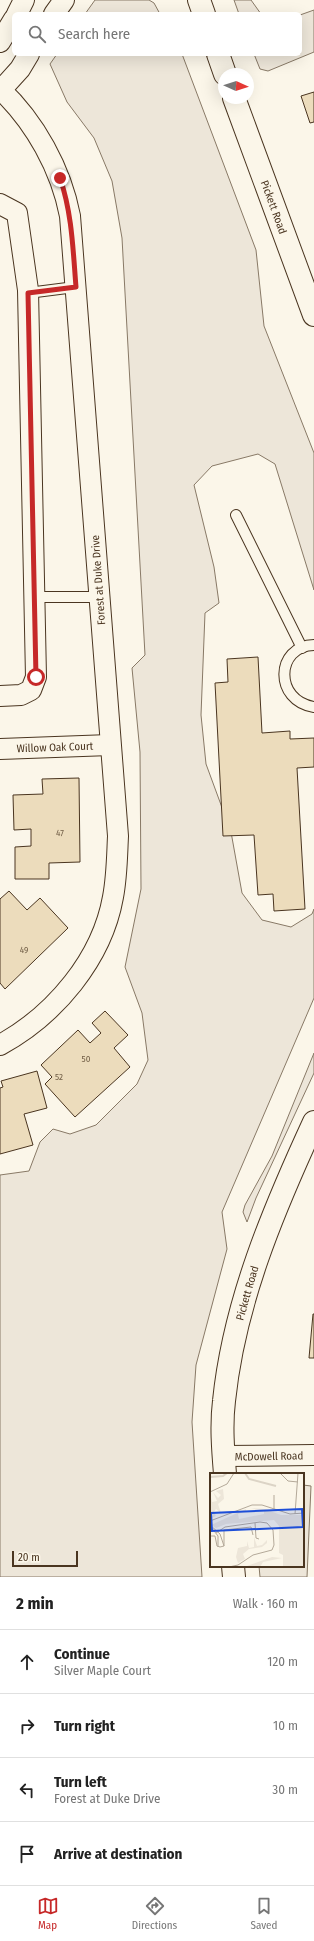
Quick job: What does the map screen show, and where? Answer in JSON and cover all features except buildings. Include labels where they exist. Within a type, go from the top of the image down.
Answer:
[{"type":"street","points":[[18,12],[24,0]]},
{"type":"street","points":[[55,12],[64,0]]},
{"type":"street","points":[[199,0],[203,12]]},
{"type":"street","points":[[0,42],[12,22]]},
{"type":"street","name":"Forest at Duke Drive","points":[[0,1045],[27,1028],[68,990],[91,956],[101,937],[113,898],[118,843],[70,216],[66,195],[60,178],[33,130],[0,90],[20,69],[28,56]]},
{"type":"street","points":[[219,56],[223,68]]},
{"type":"street","name":"Pickett Road","points":[[236,104],[314,315]]},
{"type":"street","points":[[0,204],[17,213],[28,293],[36,677],[31,690],[20,695],[0,696]]},
{"type":"street","name":"Willow Oak Court","points":[[0,748],[110,745]]},
{"type":"street","name":"Pickett Road","points":[[224,1465],[224,1403],[229,1364],[247,1288],[284,1187],[314,1122]]},
{"type":"street","name":"McDowell Road","points":[[224,1465],[314,1455]]},
{"type":"street","points":[[233,1567],[234,1577]]},
{"type":"lane","points":[[28,293],[76,287]]},
{"type":"lane","points":[[236,515],[302,648]]},
{"type":"lane","points":[[34,597],[99,597]]},
{"type":"lane","points":[[314,645],[302,648],[293,653],[287,662],[284,672],[284,682],[288,692],[294,700],[303,705],[314,707]]},
{"type":"shaded area","points":[[95,0],[149,0],[154,3],[159,12],[86,12]]},
{"type":"shaded area","points":[[234,0],[251,0],[260,12],[238,12]]},
{"type":"shaded area","points":[[314,10],[314,52],[268,71],[260,69],[255,56],[302,56],[302,14]]},
{"type":"shaded area","points":[[56,56],[183,56],[256,250],[264,326],[314,453],[314,590],[275,464],[258,454],[212,466],[194,485],[214,567],[219,603],[205,613],[201,715],[206,764],[231,832],[242,893],[262,920],[291,927],[312,914],[314,909],[314,998],[222,1212],[227,1249],[196,1365],[192,1422],[202,1577],[0,1577],[0,1175],[29,1171],[40,1142],[53,1129],[70,1134],[96,1125],[137,1084],[148,1060],[142,1013],[125,967],[141,889],[140,752],[132,668],[145,655],[122,238],[112,181],[94,138],[67,102],[50,64]]},
{"type":"shaded area","points":[[314,1053],[314,1073],[256,1198],[247,1222],[243,1212],[245,1205],[272,1156]]},
{"type":"shaded area","points":[[304,1485],[311,1486],[307,1577],[260,1577],[259,1567],[304,1567]]},
{"type":"route","points":[[36,677],[28,293],[76,287],[70,216],[66,195],[60,178]]}]
